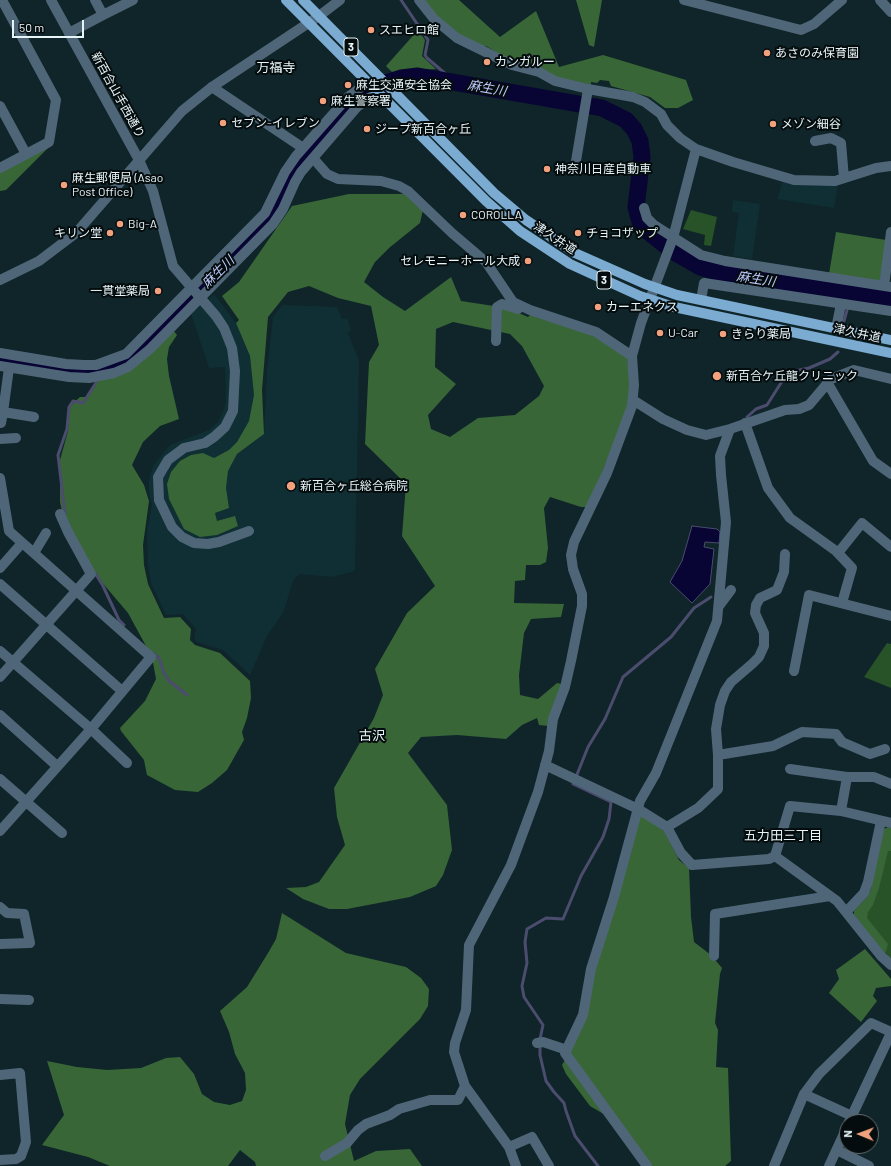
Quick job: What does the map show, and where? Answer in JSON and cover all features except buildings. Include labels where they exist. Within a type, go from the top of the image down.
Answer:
[{"type":"main road","name":"津久井道","points":[[286,0],[486,201],[520,230],[570,264],[650,300],[698,313],[891,353]]},
{"type":"main road","name":"津久井道","points":[[303,0],[390,86],[429,128],[494,193],[526,220],[582,257],[654,288],[701,300],[891,340]]},
{"type":"street","points":[[0,168],[49,142],[56,100],[2,0]]},
{"type":"street","name":"新百合山手西通り","points":[[51,0],[153,190],[173,266],[196,292],[224,328],[232,348],[235,371],[233,411],[225,427],[214,437],[205,442],[184,448],[175,453],[168,460],[158,477],[158,500],[172,527],[182,537],[194,543],[208,544],[219,542],[249,532]]},
{"type":"street","points":[[95,0],[103,15]]},
{"type":"street","points":[[69,33],[133,0]]},
{"type":"street","points":[[0,280],[39,261],[76,233],[119,186],[138,160],[182,111],[212,87],[309,23],[340,0]]},
{"type":"street","points":[[419,0],[434,19],[457,38],[512,65],[539,72],[587,94],[619,93],[645,102],[661,114],[667,125],[680,138],[696,149],[794,180],[835,181],[876,168],[891,166]]},
{"type":"street","points":[[684,0],[801,30],[814,24],[842,0]]},
{"type":"street","points":[[880,0],[891,12]]},
{"type":"street","points":[[0,353],[66,364],[96,365],[108,362],[126,354],[273,224],[283,209],[295,182],[315,148],[348,97],[369,83]]},
{"type":"street","points":[[212,87],[303,148],[315,148],[357,107],[378,93]]},
{"type":"street","points":[[575,167],[587,94]]},
{"type":"street","points":[[0,106],[26,154]]},
{"type":"street","points":[[815,141],[831,138],[840,143],[844,178]]},
{"type":"street","points":[[1,423],[3,412],[4,367],[83,378],[114,373],[128,367],[150,349],[196,292],[265,213],[285,172],[303,148]]},
{"type":"street","points":[[315,148],[327,174],[338,179],[381,181],[399,186],[408,191],[452,233],[486,262],[513,302],[530,310],[596,332],[632,356]]},
{"type":"street","points":[[516,1166],[509,1147],[465,1086],[454,1048],[466,1010],[469,945],[511,865],[538,792],[549,751],[551,727],[564,687],[581,609],[582,594],[573,569],[572,555],[574,542],[607,473],[622,436],[633,400],[632,356],[641,323],[672,240],[696,149]]},
{"type":"street","points":[[644,208],[647,218],[672,240],[701,255],[725,261],[888,287],[891,232]]},
{"type":"street","points":[[701,300],[704,283],[891,311]]},
{"type":"street","points":[[496,341],[497,307],[502,304],[519,310],[530,310]]},
{"type":"street","points":[[836,329],[841,304]]},
{"type":"street","points":[[633,400],[651,413],[687,430],[706,435],[730,430],[745,423],[786,410],[799,409],[809,405],[827,382],[854,370],[891,379]]},
{"type":"street","points":[[827,382],[873,461],[891,474]]},
{"type":"street","points":[[3,412],[34,417]]},
{"type":"street","points":[[745,423],[768,488],[790,518],[838,553],[852,568],[842,603]]},
{"type":"street","points":[[647,1166],[565,1053],[583,1015],[591,969],[614,897],[640,801],[656,773],[717,621],[726,522],[720,456],[730,430]]},
{"type":"street","points":[[0,439],[16,438]]},
{"type":"street","points":[[0,478],[5,532],[22,542],[151,657],[91,729],[0,832]]},
{"type":"street","points":[[0,677],[91,574],[60,514]]},
{"type":"street","points":[[838,553],[862,523],[891,547]]},
{"type":"street","points":[[34,553],[46,533]]},
{"type":"street","points":[[0,568],[22,542]]},
{"type":"street","points":[[667,827],[698,808],[718,789],[716,729],[720,705],[725,691],[732,682],[759,657],[764,646],[764,634],[755,612],[756,605],[760,598],[777,590],[784,572],[785,554]]},
{"type":"street","points":[[0,584],[122,691]]},
{"type":"street","points":[[719,606],[732,590]]},
{"type":"street","points":[[794,671],[809,595],[891,616]]},
{"type":"street","points":[[0,651],[91,729],[127,763]]},
{"type":"street","points":[[0,715],[57,766]]},
{"type":"street","points":[[718,755],[773,746],[802,732],[836,734],[842,742],[870,754],[885,749]]},
{"type":"street","points":[[545,765],[638,809],[667,827],[681,853],[692,865],[769,859],[775,856],[790,806],[840,811],[886,822],[864,893],[846,912]]},
{"type":"street","points":[[790,769],[847,777],[874,777],[891,784]]},
{"type":"street","points":[[840,811],[847,777]]},
{"type":"street","points":[[0,779],[62,833]]},
{"type":"street","points":[[775,856],[837,901],[881,956],[891,965]]},
{"type":"street","points":[[714,956],[715,914],[830,896]]},
{"type":"street","points":[[0,907],[7,913],[24,914],[30,943],[0,944]]},
{"type":"street","points":[[0,999],[29,1000]]},
{"type":"street","points":[[774,1166],[804,1094],[818,1074],[871,1023],[891,1033],[853,1114]]},
{"type":"street","points":[[540,1042],[567,1050]]},
{"type":"street","points":[[0,1075],[20,1073],[26,1142],[21,1156],[16,1159],[0,1160]]},
{"type":"street","points":[[325,1156],[347,1144],[358,1130],[366,1124],[390,1115],[399,1109],[430,1100],[458,1100],[465,1086]]},
{"type":"street","points":[[804,1094],[842,1114]]},
{"type":"street","points":[[509,1147],[532,1137],[549,1166]]},
{"type":"street","points":[[829,1166],[839,1146]]},
{"type":"street","points":[[837,1150],[869,1166]]},
{"type":"shaded area","points":[[783,180],[838,184],[834,208],[777,199]]},
{"type":"shaded area","points":[[733,200],[760,204],[752,259],[733,256],[739,213],[732,212]]},
{"type":"shaded area","name":"新百合ヶ丘総合病院","points":[[214,294],[236,323],[250,356],[254,395],[252,409],[249,421],[237,442],[229,451],[214,458],[203,453],[169,499],[176,513],[217,522],[215,513],[229,508],[226,488],[228,471],[237,454],[264,434],[267,370],[273,317],[282,305],[337,307],[342,319],[347,318],[351,330],[348,333],[359,361],[355,571],[332,577],[300,574],[294,579],[283,613],[267,636],[250,675],[223,650],[196,642],[194,638],[196,629],[183,614],[166,615],[151,583],[148,564],[147,532],[152,505],[149,494],[149,480],[153,466],[170,445],[209,430],[218,422],[226,401],[225,367],[209,368],[191,314]]},
{"type":"shaded area","points":[[692,526],[717,529],[720,532],[719,543],[705,542],[704,547],[714,549],[710,584],[692,603],[670,582],[682,561]]},
{"type":"green space","points":[[422,0],[459,0],[500,37],[536,11],[559,67],[603,55],[686,80],[693,100],[678,108],[665,108],[650,97],[611,86],[609,81],[600,80],[597,83],[591,82],[591,85],[556,77],[508,59],[486,46],[483,48],[448,28]]},
{"type":"green space","points":[[576,0],[602,0],[594,47],[589,45]]},
{"type":"green space","points":[[418,30],[425,40],[422,56],[436,69],[392,72],[386,66]]},
{"type":"green space","points":[[53,143],[6,190],[0,191],[0,173]]},
{"type":"green space","points":[[349,194],[405,194],[423,210],[420,223],[389,248],[375,262],[364,282],[383,297],[405,311],[451,277],[461,301],[507,308],[528,317],[531,314],[580,328],[627,356],[629,371],[629,405],[588,507],[581,507],[550,497],[544,508],[548,548],[546,562],[540,565],[526,565],[525,580],[515,581],[514,603],[564,604],[561,617],[531,619],[524,633],[519,675],[520,695],[538,699],[557,683],[562,684],[548,726],[539,725],[537,718],[522,725],[506,739],[457,735],[421,737],[408,753],[447,805],[452,850],[443,875],[436,886],[410,897],[347,909],[329,909],[303,899],[286,888],[306,887],[319,882],[345,845],[337,817],[334,788],[374,718],[383,695],[375,669],[407,613],[435,586],[402,536],[406,484],[365,444],[369,362],[379,345],[371,306],[338,298],[309,286],[288,292],[268,317],[262,390],[264,434],[237,454],[228,471],[226,488],[229,508],[215,513],[217,521],[235,516],[238,526],[217,535],[200,537],[184,529],[169,499],[167,484],[171,472],[180,461],[191,455],[203,453],[214,458],[229,450],[237,442],[249,421],[254,395],[250,356],[236,323],[239,320],[222,296],[239,282],[292,206]],"holes":[[[453,322],[510,334],[522,346],[544,386],[539,396],[515,415],[478,418],[450,437],[431,429],[428,415],[456,384],[435,367],[436,329]]]},
{"type":"green space","points":[[691,210],[717,217],[711,246],[704,245],[705,235],[683,229]]},
{"type":"green space","points":[[836,232],[886,240],[880,281],[829,274]]},
{"type":"green space","points":[[173,330],[177,335],[169,347],[167,359],[169,376],[179,419],[160,426],[143,442],[132,465],[144,485],[149,501],[143,545],[144,565],[148,584],[164,618],[180,617],[191,629],[190,640],[195,645],[220,653],[250,681],[251,698],[247,718],[242,732],[244,740],[227,770],[212,783],[198,792],[175,790],[147,775],[144,760],[121,731],[120,728],[145,701],[156,679],[152,657],[128,613],[94,573],[63,516],[60,502],[60,460],[68,431],[69,407],[80,397],[87,397],[97,382]]},
{"type":"green space","points":[[887,643],[891,644],[891,688],[864,677]]},
{"type":"green space","points":[[634,810],[664,831],[679,860],[689,868],[691,917],[694,942],[711,955],[722,968],[720,974],[715,1023],[718,1030],[716,1067],[728,1068],[731,1161],[725,1166],[642,1166],[607,1116],[590,1106],[566,1074],[562,1065],[569,1053],[595,969]]},
{"type":"green space","points":[[888,827],[891,828],[891,851],[888,851],[879,888],[873,905],[868,912],[867,918],[888,944],[885,954],[854,915],[854,911],[868,896],[871,889],[884,829]]},
{"type":"green space","points":[[891,828],[891,960],[854,911],[868,896],[871,889],[884,829]]},
{"type":"green space","points":[[282,913],[346,953],[406,967],[421,978],[429,989],[428,1006],[420,1019],[360,1079],[350,1095],[345,1124],[354,1161],[376,1151],[410,1149],[422,1166],[256,1166],[255,1162],[240,1150],[228,1166],[110,1166],[88,1157],[42,1145],[64,1115],[47,1061],[77,1067],[107,1070],[141,1068],[166,1058],[180,1057],[194,1074],[202,1094],[214,1102],[230,1105],[242,1101],[246,1090],[245,1073],[235,1054],[229,1032],[220,1011],[247,987],[276,939]]},
{"type":"green space","points":[[865,949],[891,979],[891,986],[876,988],[873,996],[877,1001],[861,1022],[829,993],[839,979],[836,970]]},
{"type":"waterway","points":[[401,0],[428,40],[425,55],[454,81]]},
{"type":"waterway","name":"麻生川","points":[[0,359],[84,372],[111,368],[121,363],[146,344],[267,222],[280,203],[290,178],[299,163],[361,96],[377,86],[401,78],[418,76],[602,108],[626,120],[634,129],[640,141],[642,157],[636,207],[640,222],[645,229],[674,252],[700,267],[716,272],[891,300]]},
{"type":"waterway","name":"麻生川","points":[[849,299],[850,293]]},
{"type":"waterway","points":[[844,321],[847,310]]},
{"type":"waterway","points":[[747,417],[756,409],[767,405],[786,375],[790,372],[809,368],[830,359],[838,352]]},
{"type":"waterway","points":[[65,514],[58,455],[67,429],[69,407],[73,401],[83,403],[97,381]]},
{"type":"waterway","points":[[95,573],[103,586],[119,620],[124,625]]},
{"type":"waterway","points":[[576,777],[588,747],[605,719],[623,677],[671,637],[694,608],[711,597]]},
{"type":"waterway","points":[[153,653],[159,658],[164,673],[169,681],[187,695]]},
{"type":"waterway","points":[[574,781],[573,784],[611,802],[609,819],[603,837],[581,876],[563,919],[546,918],[527,929],[525,942],[527,963],[522,986],[524,997],[543,1025],[540,1039],[540,1055],[546,1081],[564,1103],[575,1136],[598,1166]]},
{"type":"place","name":"スエヒロ館","points":[[371,30]]},
{"type":"place","name":"あさのみ保育園","points":[[767,53]]},
{"type":"place","name":"カンガルー","points":[[487,62]]},
{"type":"place","name":"麻生交通安全協会","points":[[348,85]]},
{"type":"place","name":"麻生警察署","points":[[323,101]]},
{"type":"place","name":"セブン-イレブン","points":[[223,123]]},
{"type":"place","name":"メゾン細谷","points":[[773,124]]},
{"type":"place","name":"ジープ新百合ヶ丘","points":[[367,129]]},
{"type":"place","name":"神奈川日産自動車","points":[[547,169]]},
{"type":"place","name":"麻生郵便局 (Asao Post Office)","points":[[64,185]]},
{"type":"place","name":"COROLLA","points":[[463,215]]},
{"type":"place","name":"Big-A","points":[[120,224]]},
{"type":"place","name":"キリン堂","points":[[110,233]]},
{"type":"place","name":"チョコザップ","points":[[578,233]]},
{"type":"place","name":"セレモニーホール大成","points":[[528,261]]},
{"type":"place","name":"一貫堂薬局","points":[[158,291]]},
{"type":"place","name":"カーエネクス","points":[[598,307]]},
{"type":"place","name":"U-Car","points":[[660,333]]},
{"type":"place","name":"きらり薬局","points":[[723,334]]},
{"type":"place","name":"新百合ケ丘龍クリニック","points":[[717,376]]},
{"type":"place","name":"新百合ヶ丘総合病院","points":[[291,486]]},
{"type":"district","name":"万福寺","points":[[276,68]]},
{"type":"district","name":"古沢","points":[[372,736]]},
{"type":"district","name":"五力田三丁目","points":[[783,836]]}]
